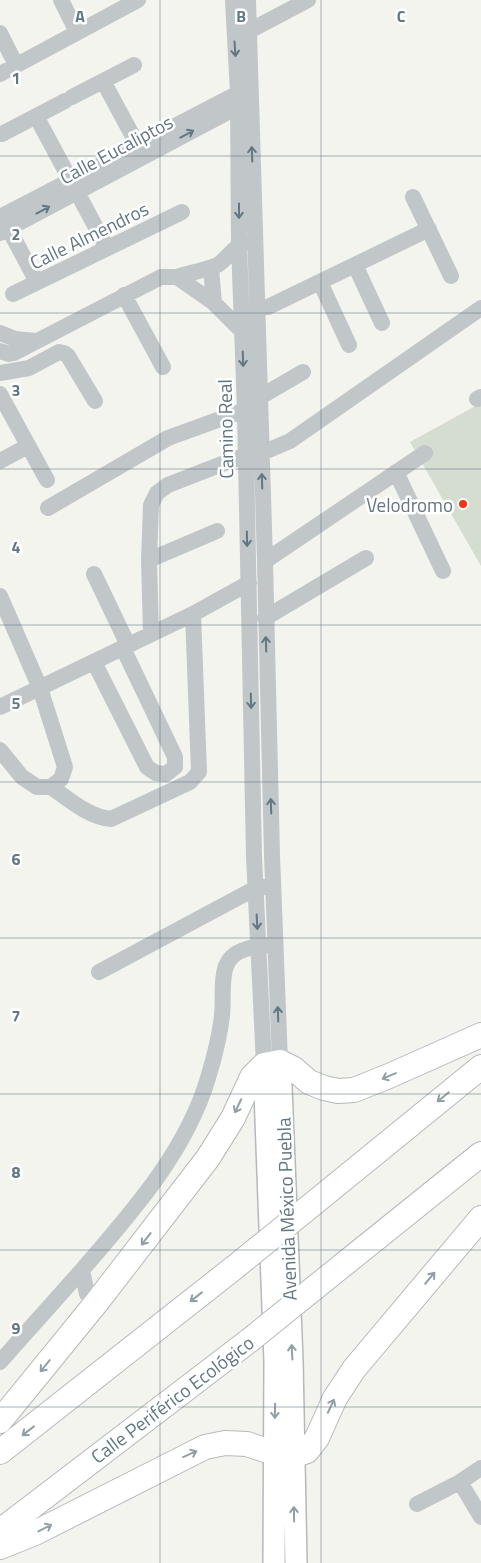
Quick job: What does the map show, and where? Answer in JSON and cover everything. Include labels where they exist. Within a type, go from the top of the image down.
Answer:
[{"type":"highway","points":[[0,1421],[97,1302],[208,1158],[233,1118],[252,1077],[272,1064],[294,1069],[309,1082],[324,1088],[338,1091],[354,1090],[481,1035]]},
{"type":"highway","points":[[0,1452],[235,1267],[481,1067]]},
{"type":"highway","name":"Calle Periférico Ecológico","points":[[0,1531],[250,1340],[481,1154]]},
{"type":"highway","points":[[0,1546],[35,1533],[205,1448],[225,1443],[247,1444],[284,1454],[307,1451],[317,1438],[335,1398],[354,1369],[481,1218]]},
{"type":"main road","name":"Avenida México Puebla","points":[[272,1064],[275,1362],[296,1563]]},
{"type":"main road","name":"Avenida México Puebla","points":[[274,1563],[284,1454]]},
{"type":"street","points":[[61,0],[77,32]]},
{"type":"street","name":"Camino Real","points":[[233,0],[244,97],[255,238],[257,308],[249,583],[254,856]]},
{"type":"street","name":"Camino Real","points":[[248,0],[249,31],[244,97],[239,245],[242,331],[255,405]]},
{"type":"street","points":[[249,31],[308,0]]},
{"type":"street","points":[[0,74],[136,1]]},
{"type":"street","points":[[0,33],[16,65]]},
{"type":"street","points":[[2,134],[134,65]]},
{"type":"street","points":[[103,81],[141,151]]},
{"type":"street","name":"Calle Eucaliptos","points":[[2,221],[74,186],[244,97]]},
{"type":"street","points":[[36,116],[106,248]]},
{"type":"street","points":[[413,196],[451,276]]},
{"type":"street","name":"Calle Almendros","points":[[13,294],[182,212]]},
{"type":"street","points":[[2,221],[37,282]]},
{"type":"street","points":[[257,308],[268,307],[428,229]]},
{"type":"street","points":[[0,351],[9,354],[14,353],[161,277],[177,277],[211,268],[226,258],[239,245],[255,238]]},
{"type":"street","points":[[354,265],[382,323]]},
{"type":"street","points":[[211,268],[214,303]]},
{"type":"street","points":[[177,277],[214,303],[242,331]]},
{"type":"street","points":[[320,282],[349,345]]},
{"type":"street","points":[[124,295],[163,366]]},
{"type":"street","points":[[151,634],[149,560],[151,505],[157,493],[168,485],[290,442],[481,308]]},
{"type":"street","points":[[0,333],[15,339],[36,341]]},
{"type":"street","points":[[0,373],[29,368],[59,352],[64,353],[68,356],[95,400]]},
{"type":"street","points":[[48,508],[168,438],[255,405],[303,372]]},
{"type":"street","points":[[0,394],[47,480]]},
{"type":"street","points":[[0,461],[28,446]]},
{"type":"street","points":[[265,561],[425,453]]},
{"type":"street","name":"Camino Real","points":[[254,454],[265,561],[272,855]]},
{"type":"street","points":[[396,472],[442,571]]},
{"type":"street","points":[[149,560],[218,531]]},
{"type":"street","points":[[265,618],[366,558]]},
{"type":"street","points":[[94,574],[175,757],[174,767],[166,774],[156,773],[147,767],[94,662]]},
{"type":"street","points":[[0,707],[193,614],[249,583]]},
{"type":"street","points":[[0,596],[40,688],[65,767],[61,779],[51,787]]},
{"type":"street","points":[[0,750],[22,777],[37,787],[51,787],[92,815],[100,818],[111,819],[190,782],[199,772],[193,614]]},
{"type":"street","name":"Avenida México Puebla","points":[[272,855],[275,945],[272,1064]]},
{"type":"street","name":"Avenida México Puebla","points":[[254,856],[258,946],[272,1064]]},
{"type":"street","points":[[99,972],[256,888],[274,886]]},
{"type":"street","points":[[0,1362],[104,1244],[172,1157],[208,1078],[222,1016],[224,971],[228,962],[235,953],[258,946],[275,945]]},
{"type":"street","points":[[82,1270],[87,1294],[97,1302]]},
{"type":"street","points":[[417,1504],[460,1482],[481,1468]]},
{"type":"street","points":[[460,1482],[481,1518]]},
{"type":"shaded area","name":"Velodromo","points":[[481,403],[481,566],[410,442]]},
{"type":"place","name":"Velodromo","points":[[463,504]]}]
